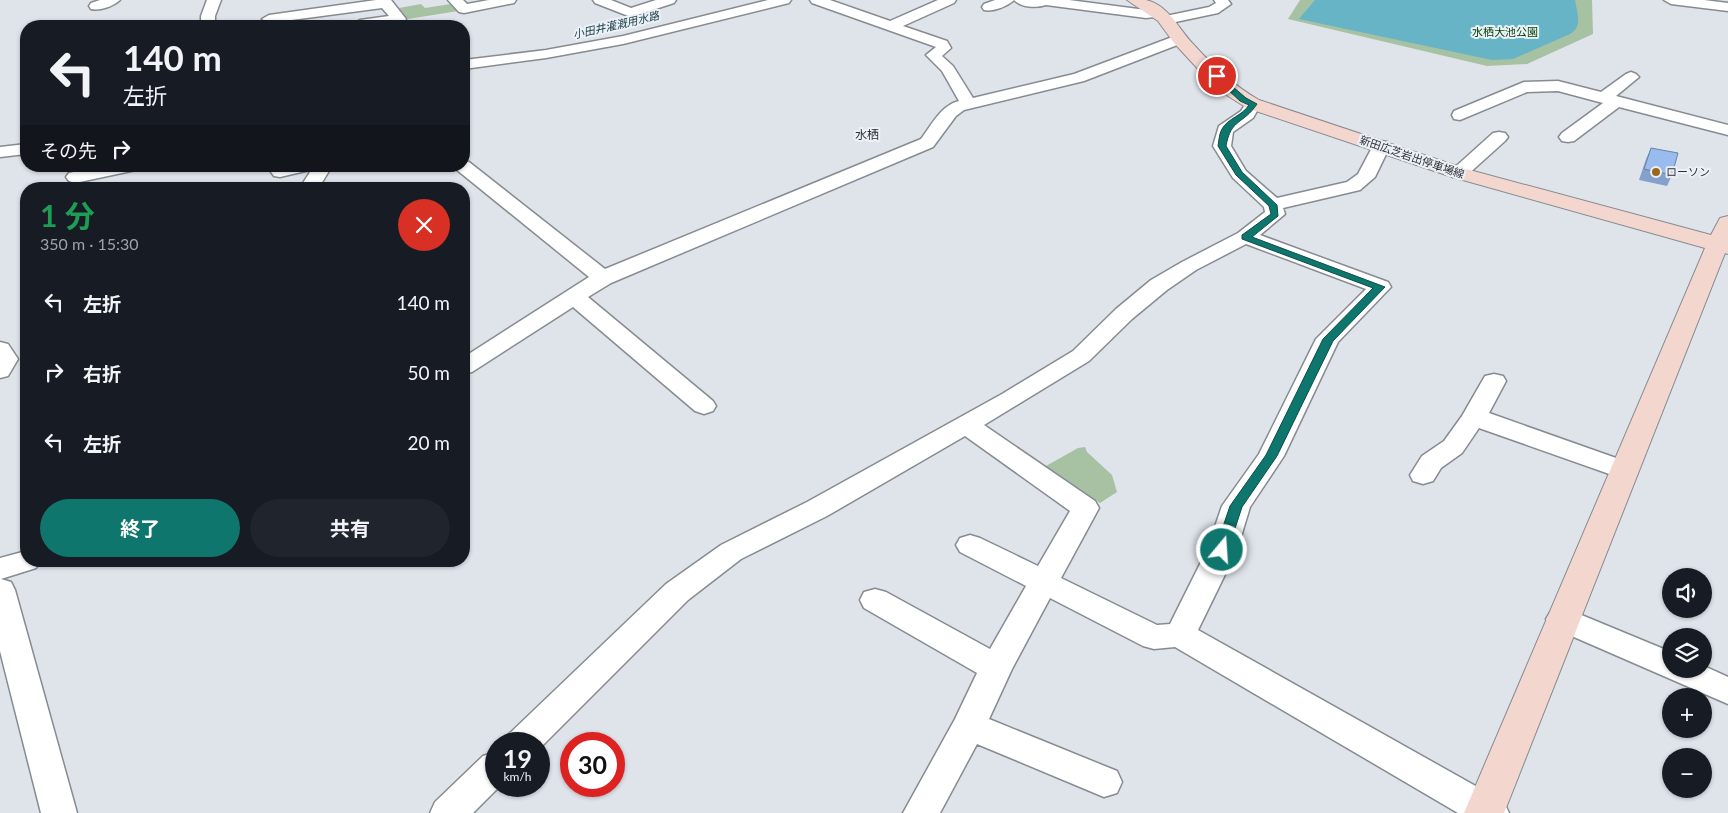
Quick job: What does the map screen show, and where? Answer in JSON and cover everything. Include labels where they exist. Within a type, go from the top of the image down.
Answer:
[{"type":"main road","name":"新田広芝岩出停車場線","points":[[1134,0],[1162,17],[1180,39],[1229,88],[1253,104],[1459,173],[1724,238]]},
{"type":"main road","points":[[1487,812],[1562,619],[1724,238]]},
{"type":"street","points":[[96,6],[113,0]]},
{"type":"street","points":[[208,20],[214,0]]},
{"type":"street","points":[[455,0],[464,9],[509,0]]},
{"type":"street","points":[[600,0],[664,28]]},
{"type":"street","points":[[470,64],[546,54],[623,40],[664,28],[784,0]]},
{"type":"street","points":[[817,0],[942,44],[944,48],[933,55],[948,69],[968,103]]},
{"type":"street","points":[[842,9],[864,0]]},
{"type":"street","points":[[890,26],[949,0]]},
{"type":"street","points":[[990,7],[1007,0]]},
{"type":"street","points":[[1022,0],[1035,4],[1046,0],[1162,17],[1213,10],[1224,4],[1221,0]]},
{"type":"street","points":[[269,18],[330,7],[384,2],[399,18],[385,20]]},
{"type":"street","points":[[1670,3],[1728,7]]},
{"type":"street","points":[[631,13],[671,7]]},
{"type":"street","points":[[647,20],[671,7]]},
{"type":"street","points":[[470,363],[603,278],[927,143],[950,112],[968,103],[1079,78],[1180,39]]},
{"type":"street","points":[[1568,137],[1610,100],[1631,77]]},
{"type":"street","points":[[1460,115],[1524,87],[1558,86],[1728,130]]},
{"type":"street","points":[[533,732],[678,592],[731,552],[817,509],[908,456],[967,425],[1081,356],[1124,314],[1159,285],[1189,266],[1245,237],[1275,214],[1273,205],[1239,174],[1222,146],[1225,130],[1246,114],[1253,104]]},
{"type":"street","points":[[1459,173],[1499,137]]},
{"type":"street","points":[[1273,205],[1353,186],[1366,177],[1381,146]]},
{"type":"street","points":[[0,152],[20,150]]},
{"type":"street","points":[[76,177],[101,172]]},
{"type":"street","points":[[470,172],[603,278]]},
{"type":"street","points":[[1180,635],[1222,550],[1236,506],[1271,456],[1328,339],[1380,287],[1245,237]]},
{"type":"street","points":[[574,296],[704,406]]},
{"type":"street","points":[[0,349],[6,359],[0,372]]},
{"type":"street","points":[[1423,476],[1431,462],[1452,447],[1474,417],[1494,381]]},
{"type":"street","points":[[1474,417],[1624,470]]},
{"type":"street","points":[[921,813],[969,726],[996,668],[1085,508],[967,425]]},
{"type":"street","points":[[970,545],[1154,637],[1180,635],[1487,812]]},
{"type":"street","points":[[0,569],[20,563]]},
{"type":"street","points":[[0,590],[59,813]]},
{"type":"street","points":[[875,600],[996,668]]},
{"type":"street","points":[[1562,619],[1662,662]]},
{"type":"street","points":[[1699,678],[1728,690]]},
{"type":"street","points":[[969,726],[1104,782]]},
{"type":"street","points":[[448,813],[485,778]]},
{"type":"green space","name":"水栖大池公園","points":[[1300,0],[1592,0],[1593,34],[1527,64],[1487,66],[1288,19]]},
{"type":"green space","points":[[421,4],[425,8],[451,4],[458,11],[408,19],[399,8]]},
{"type":"green space","points":[[1085,447],[1087,452],[1112,475],[1117,492],[1100,503],[1046,466],[1078,448]]},
{"type":"water","name":"水栖大池公園","points":[[1315,0],[1575,0],[1578,24],[1577,28],[1570,34],[1513,59],[1492,60],[1299,19]]},
{"type":"building","points":[[1651,148],[1678,153],[1672,175],[1644,169]]},
{"type":"place","name":"ローソン","points":[[1656,172]]},
{"type":"district","name":"水栖","points":[[867,135]]},
{"type":"route","points":[[1217,76],[1243,99],[1253,104],[1246,114],[1225,130],[1222,146],[1239,174],[1273,205],[1275,214],[1245,237],[1380,287],[1328,339],[1271,456],[1236,506],[1222,550]]},
{"type":"water label","name":"小田井灌漑用水路","points":[[616,25]]}]
